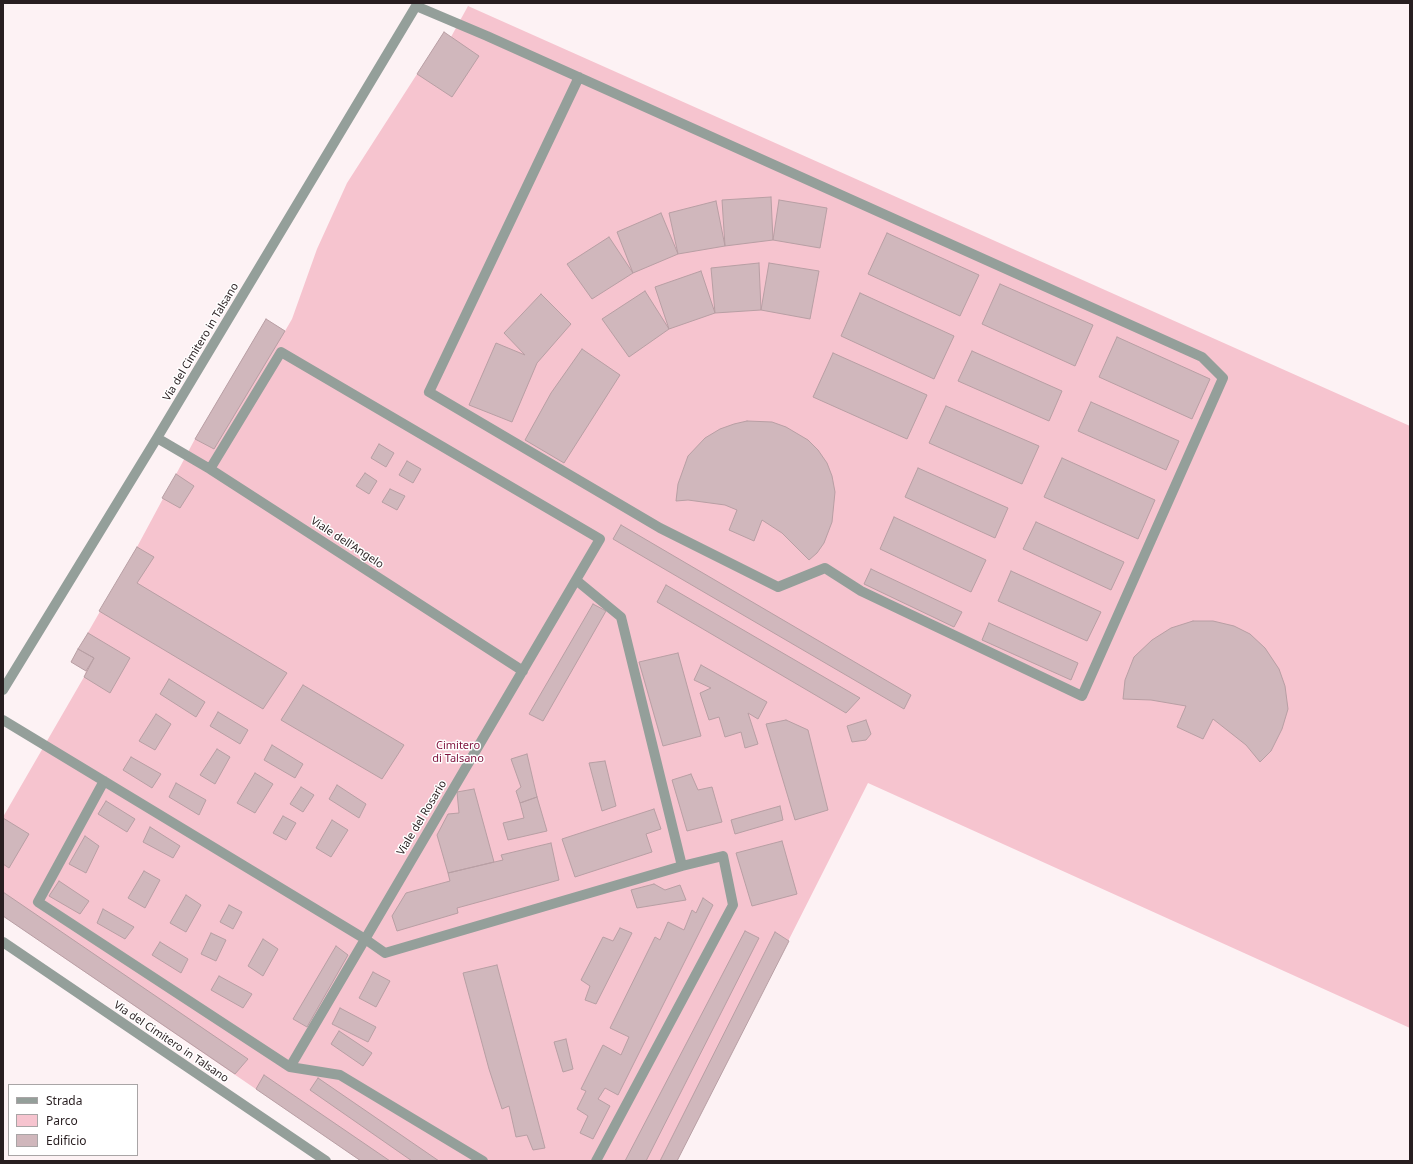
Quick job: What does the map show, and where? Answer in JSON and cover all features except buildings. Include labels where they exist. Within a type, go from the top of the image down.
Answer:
[{"type":"street","name":"Via del Cimitero in Talsano","points":[[3,690],[157,438],[416,6],[579,77]]},
{"type":"street","points":[[579,77],[1202,357],[1223,378],[1082,696],[861,591],[825,568],[778,587],[660,528],[429,392],[579,77]]},
{"type":"street","name":"Viale del Rosario","points":[[210,469],[281,352],[600,539],[290,1067]]},
{"type":"street","name":"Viale dell'Angelo","points":[[157,438],[210,469],[523,671]]},
{"type":"street","points":[[576,580],[622,617],[682,866]]},
{"type":"street","points":[[3,720],[45,744],[104,782],[365,939],[385,953],[682,866],[723,856],[733,904],[596,1161]]},
{"type":"street","points":[[104,782],[38,902],[290,1067],[340,1076],[483,1161]]},
{"type":"street","name":"Via del Cimitero in Talsano","points":[[3,942],[326,1161]]},
{"type":"green space","name":"Cimitero di Talsano","points":[[468,6],[1410,426],[1410,1028],[868,783],[677,1161],[361,1161],[3,916],[3,817],[84,677],[86,671],[71,662],[137,547],[195,439],[266,319],[285,331],[292,319],[317,249],[347,183],[444,32],[451,37]]}]
